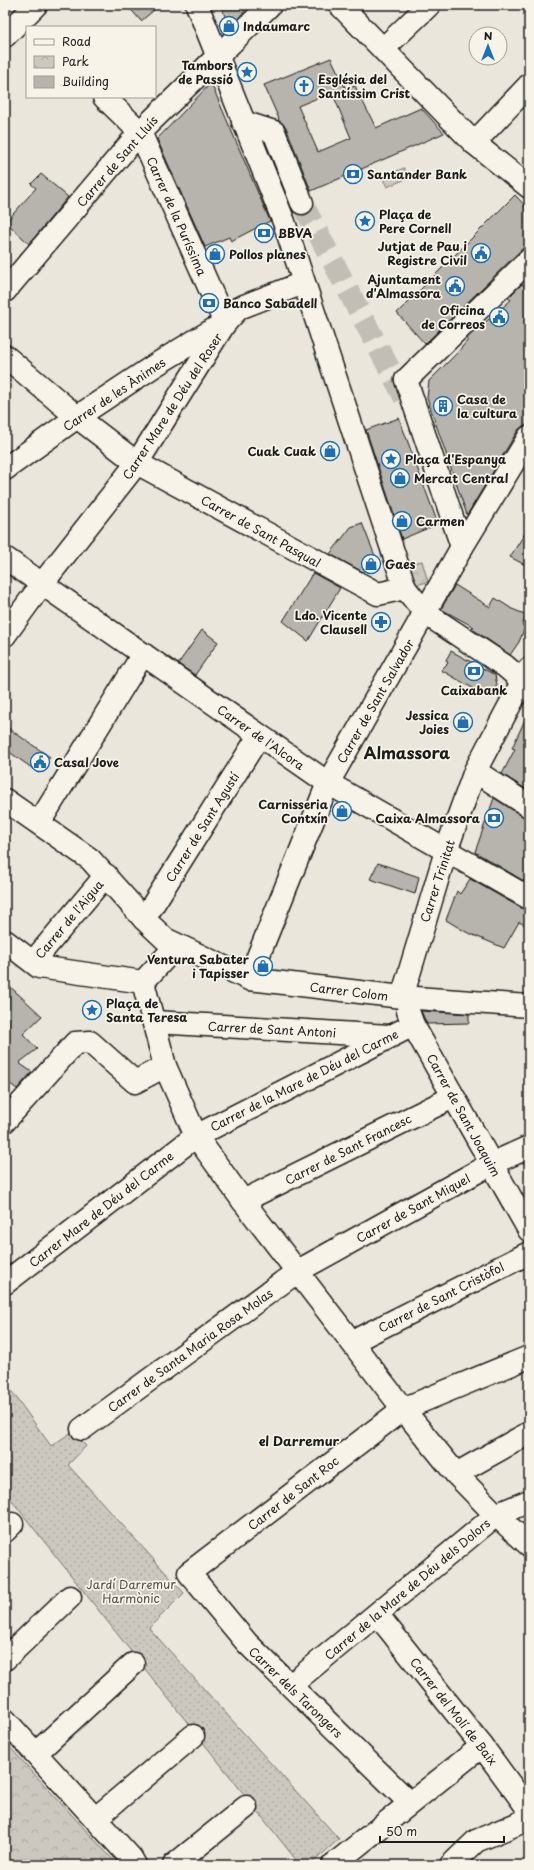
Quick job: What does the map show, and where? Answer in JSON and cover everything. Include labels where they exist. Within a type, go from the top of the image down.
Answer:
[{"type":"street","points":[[197,5],[216,58],[284,222],[304,287],[405,588],[424,613],[527,679]]},
{"type":"street","name":"Carrer de Sant Lluís","points":[[5,291],[140,132],[270,5]]},
{"type":"street","points":[[340,5],[474,143],[529,187]]},
{"type":"street","points":[[383,49],[429,5]]},
{"type":"street","points":[[5,36],[26,13]]},
{"type":"street","points":[[474,143],[529,85]]},
{"type":"street","name":"Carrer de la Puríssima","points":[[105,98],[140,132],[225,323]]},
{"type":"street","points":[[243,122],[274,132],[302,203]]},
{"type":"street","points":[[462,547],[406,380],[529,260]]},
{"type":"street","name":"Carrer Mare de Déu del Roser","points":[[5,635],[42,584],[137,463],[225,323],[238,308],[304,287]]},
{"type":"street","name":"Carrer de les Ànimes","points":[[5,469],[78,417],[157,364],[225,323]]},
{"type":"street","name":"Carrer de Sant Pasqual","points":[[5,356],[78,417],[137,463],[378,594],[405,588]]},
{"type":"street","points":[[408,404],[416,423],[422,430]]},
{"type":"street","name":"Carrer de Sant Salvador","points":[[249,979],[328,784],[462,547],[529,437]]},
{"type":"street","name":"Carrer de l'Alcora","points":[[5,558],[328,784],[529,898]]},
{"type":"street","points":[[39,823],[143,654]]},
{"type":"street","name":"Carrer Trinitat","points":[[402,997],[446,851],[476,771],[527,679]]},
{"type":"street","name":"Carrer de Sant Agustí","points":[[144,919],[260,736]]},
{"type":"street","points":[[476,771],[529,806]]},
{"type":"street","name":"Carrer Colom","points":[[5,800],[90,859],[165,940],[249,979],[402,997],[529,1006]]},
{"type":"street","name":"Carrer de l'Aigua","points":[[33,962],[106,875]]},
{"type":"street","points":[[5,941],[39,968],[143,982]]},
{"type":"street","points":[[143,982],[176,946]]},
{"type":"street","points":[[143,982],[155,1022],[164,1066],[196,1136],[243,1202],[456,1474],[496,1515],[529,1544]]},
{"type":"street","name":"Carrer de Sant Joaquim","points":[[402,997],[413,1025],[529,1230]]},
{"type":"street","name":"Carrer de Sant Antoni","points":[[155,1022],[390,1036]]},
{"type":"street","name":"Carrer de la Mare de Déu del Carme","points":[[196,1136],[413,1025]]},
{"type":"street","points":[[5,1121],[75,1043],[90,1042],[135,1082],[164,1066]]},
{"type":"street","name":"Carrer de Sant Francesc","points":[[243,1202],[453,1096]]},
{"type":"street","name":"Carrer Mare de Déu del Carme","points":[[5,1283],[196,1136]]},
{"type":"street","name":"Carrer de Sant Miquel","points":[[298,1272],[491,1164],[529,1147]]},
{"type":"street","name":"Carrer de Sant Cristòfol","points":[[352,1342],[529,1254]]},
{"type":"street","name":"Carrer de Santa Maria Rosa Molas","points":[[82,1429],[298,1272]]},
{"type":"street","name":"Carrer de Sant Roc","points":[[190,1573],[403,1408],[529,1357]]},
{"type":"street","points":[[456,1474],[529,1433]]},
{"type":"street","name":"Carrer de la Mare de Déu dels Dolors","points":[[291,1685],[496,1515],[529,1501]]},
{"type":"street","name":"Carrer dels Tarongers","points":[[190,1573],[247,1643],[410,1803]]},
{"type":"street","points":[[5,1659],[70,1597]]},
{"type":"street","name":"Carrer del Molí de Baix","points":[[377,1614],[482,1746],[529,1810]]},
{"type":"street","points":[[36,1753],[133,1664]]},
{"type":"street","points":[[5,1720],[96,1818],[131,1858],[135,1865]]},
{"type":"street","points":[[96,1818],[193,1736]]},
{"type":"street","points":[[333,1865],[482,1746]]},
{"type":"street","points":[[174,1865],[246,1807]]},
{"type":"street","points":[[451,1865],[476,1840],[529,1819]]},
{"type":"green space","points":[[404,168],[408,178],[387,187],[382,177]]},
{"type":"green space","points":[[422,561],[428,582],[415,585],[407,564]]},
{"type":"green space","name":"Jardí Darremur Harmònic","points":[[5,1382],[51,1446],[72,1432],[86,1446],[68,1465],[184,1593],[149,1628],[339,1839],[310,1865],[300,1865],[5,1492]]},
{"type":"green space","points":[[5,1742],[115,1862],[117,1865],[5,1865]]},
{"type":"building","points":[[127,5],[160,5],[141,21]]},
{"type":"building","points":[[221,5],[250,5],[229,28]]},
{"type":"building","points":[[331,58],[346,89],[355,86],[376,128],[421,108],[444,133],[311,191],[286,127],[278,120],[279,119],[264,85]],"holes":[[[332,92],[351,138],[318,152],[298,106]]]},
{"type":"building","points":[[211,83],[270,221],[231,241],[229,237],[205,247],[157,139]]},
{"type":"building","points":[[41,174],[68,197],[29,244],[6,222],[36,188],[31,184]]},
{"type":"building","name":"Ajuntament d'Almassora","points":[[515,195],[529,210],[529,242],[425,344],[397,313]]},
{"type":"building","points":[[522,284],[529,290],[529,425],[523,426],[518,430],[467,515],[427,398],[429,381],[457,353],[468,340],[466,339],[511,300],[508,298]]},
{"type":"building","name":"Mercat Central","points":[[399,418],[438,524],[402,539],[366,430]]},
{"type":"building","points":[[362,523],[377,561],[363,572],[330,554],[351,527]]},
{"type":"building","points":[[529,527],[529,567],[510,557]]},
{"type":"building","points":[[313,573],[340,588],[308,641],[283,621]]},
{"type":"building","points":[[455,585],[490,607],[495,598],[512,609],[527,615],[522,625],[525,627],[519,642],[510,655],[471,628],[474,627],[441,609]]},
{"type":"building","points":[[202,630],[218,642],[195,675],[178,664]]},
{"type":"building","points":[[451,651],[495,675],[497,685],[490,698],[441,670],[448,663],[446,660]]},
{"type":"building","points":[[529,711],[529,791],[502,774],[515,749],[512,748]]},
{"type":"building","points":[[5,726],[50,757],[39,773],[5,749]]},
{"type":"building","points":[[494,798],[522,816],[529,818],[529,884],[475,852]]},
{"type":"building","points":[[378,863],[419,877],[415,894],[370,879]]},
{"type":"building","points":[[470,879],[523,909],[529,910],[529,927],[519,922],[504,948],[466,932],[446,920],[457,891],[460,894]]},
{"type":"building","points":[[5,982],[42,1016],[23,1034],[37,1049],[19,1063],[32,1072],[17,1089],[5,1080]]},
{"type":"building","points":[[421,1011],[469,1014],[469,1023],[427,1024]]},
{"type":"tunnel","points":[[302,203],[408,404]]},
{"type":"place","name":"Indaumarc","points":[[229,26]]},
{"type":"place","name":"Tambors de Passió","points":[[247,72]]},
{"type":"place","name":"Església del Santíssim Crist","points":[[304,86]]},
{"type":"place","name":"Santander Bank","points":[[353,174]]},
{"type":"place","name":"Plaça de Pere Cornell","points":[[365,221]]},
{"type":"place","name":"BBVA","points":[[264,233]]},
{"type":"place","name":"Jutjat de Pau i Registre Civil","points":[[481,253]]},
{"type":"place","name":"Pollos planes","points":[[215,254]]},
{"type":"place","name":"Ajuntament d'Almassora","points":[[455,286]]},
{"type":"place","name":"Banco Sabadell","points":[[209,303]]},
{"type":"place","name":"Oficina de Correos","points":[[499,317]]},
{"type":"place","name":"Casa de la cultura","points":[[443,406]]},
{"type":"place","name":"Cuak Cuak","points":[[330,451]]},
{"type":"place","name":"Plaça d'Espanya","points":[[391,459]]},
{"type":"place","name":"Mercat Central","points":[[400,478]]},
{"type":"place","name":"Carmen","points":[[402,521]]},
{"type":"place","name":"Gaes","points":[[371,564]]},
{"type":"place","name":"Ldo. Vicente Clausell","points":[[381,622]]},
{"type":"place","name":"Caixabank","points":[[474,671]]},
{"type":"place","name":"Jessica Joies","points":[[463,722]]},
{"type":"place","name":"Casal Jove","points":[[40,762]]},
{"type":"place","name":"Carnisseria Contxín","points":[[342,811]]},
{"type":"place","name":"Caixa Almassora","points":[[494,818]]},
{"type":"place","name":"Ventura Sabater i Tapisser","points":[[263,966]]},
{"type":"place","name":"Plaça de Santa Teresa","points":[[92,1010]]},
{"type":"district","name":"Almassora","points":[[407,752]]},
{"type":"district","name":"el Darremur","points":[[299,1440]]}]
